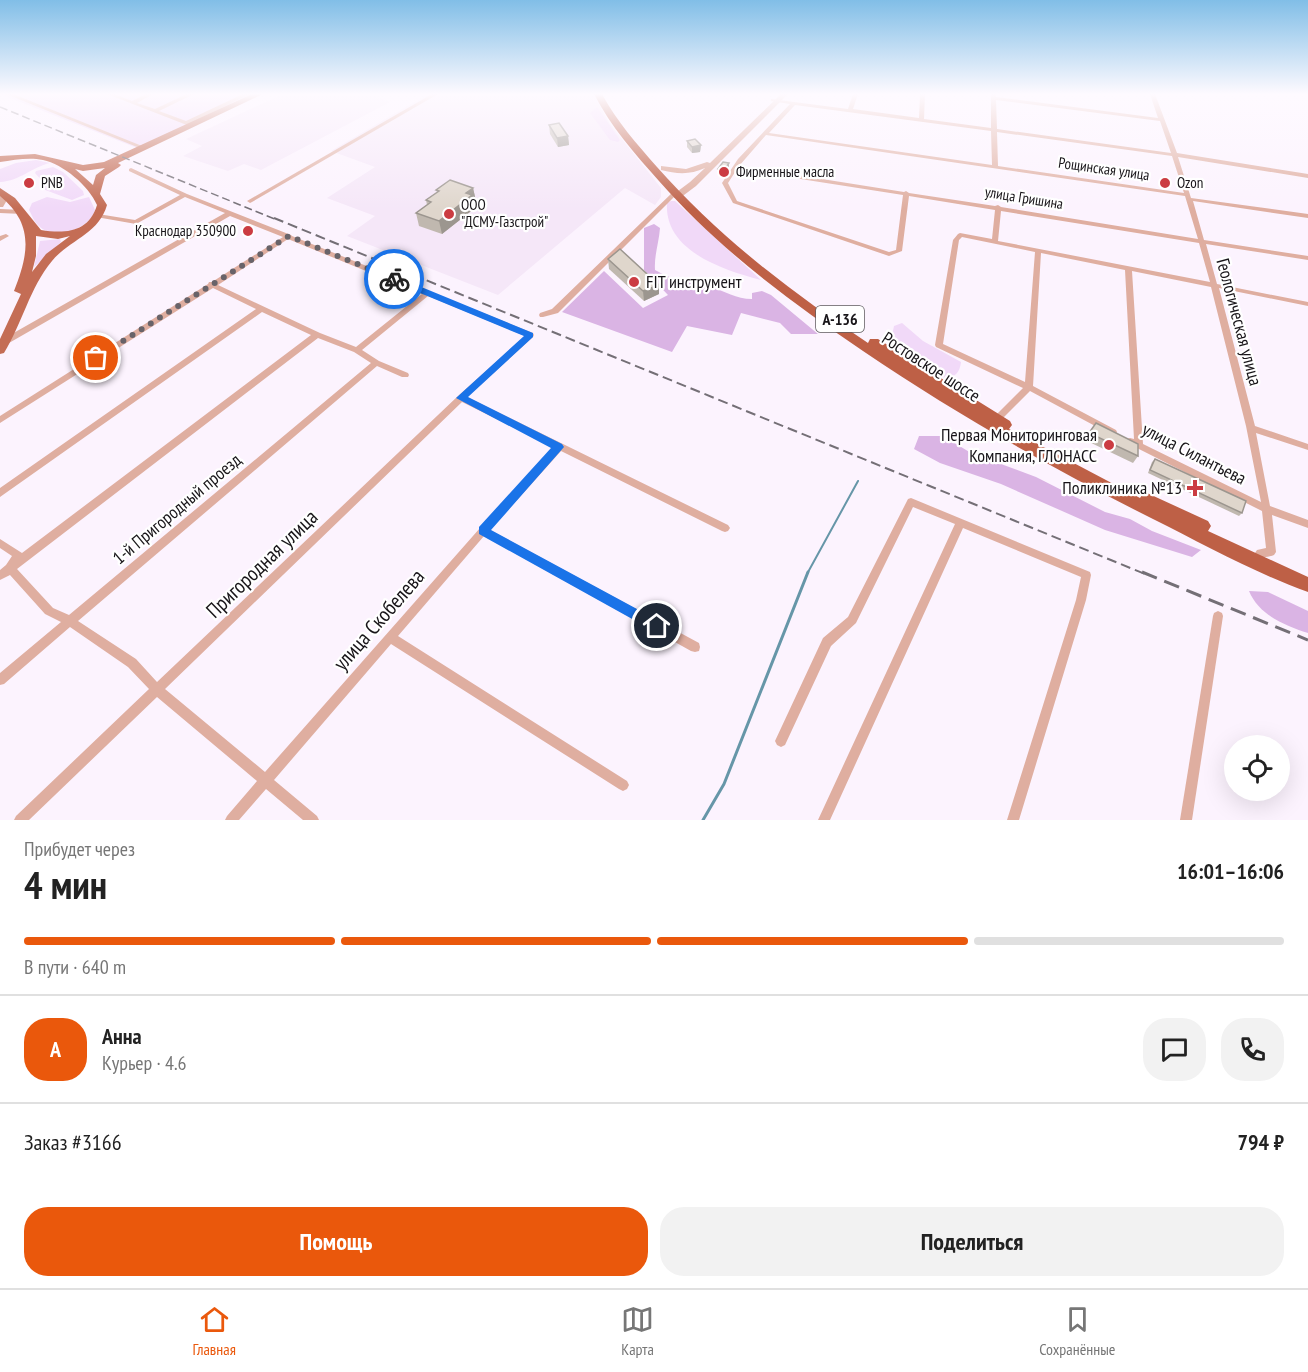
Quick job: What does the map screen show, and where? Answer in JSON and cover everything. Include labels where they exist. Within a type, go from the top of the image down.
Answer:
[{"type":"highway","name":"Ростовское шоссе","points":[[624,132],[725,242],[781,287],[927,389],[994,429],[1132,501],[1308,585]]},
{"type":"highway","name":"Ростовское шоссе","points":[[632,132],[664,168],[678,193],[802,293],[906,364],[996,420],[1146,499],[1308,575]]},
{"type":"main road","points":[[0,159],[37,156],[83,168],[113,162],[172,132]]},
{"type":"main road","points":[[96,193],[99,179],[109,169],[188,132]]},
{"type":"main road","points":[[2,343],[34,279],[49,257],[90,226],[99,216],[102,206],[96,193],[63,164]]},
{"type":"main road","points":[[0,193],[38,233],[50,236],[65,235],[90,226]]},
{"type":"main road","points":[[2,343],[31,261],[33,242],[25,217]]},
{"type":"street","points":[[105,132],[142,147]]},
{"type":"street","points":[[250,201],[369,132]]},
{"type":"street","points":[[678,193],[741,132]]},
{"type":"street","points":[[543,315],[555,311],[741,132]]},
{"type":"street","points":[[994,132],[995,166]]},
{"type":"street","points":[[1011,132],[1308,176]]},
{"type":"street","name":"Геологическая улица","points":[[1167,132],[1176,155],[1215,286],[1251,428],[1267,509],[1271,552],[1260,553]]},
{"type":"street","points":[[766,134],[735,167],[725,183],[735,202],[889,254],[899,251],[906,193]]},
{"type":"street","name":"Рощинская улица","points":[[766,134],[995,166],[1308,216]]},
{"type":"street","points":[[664,168],[679,172],[693,171],[710,162]]},
{"type":"street","name":"улица Гришина","points":[[735,167],[1201,239],[1308,258]]},
{"type":"street","points":[[131,170],[185,195],[428,293],[357,350]]},
{"type":"street","points":[[0,193],[3,200],[0,205]]},
{"type":"street","points":[[99,216],[136,222],[185,195]]},
{"type":"street","points":[[998,207],[995,241],[1308,304]]},
{"type":"street","points":[[0,211],[25,217]]},
{"type":"street","points":[[2,343],[230,213]]},
{"type":"street","name":"улица Силантьева","points":[[995,241],[960,235],[956,240],[939,345],[1029,387],[1139,446],[1267,509],[1308,524]]},
{"type":"street","points":[[0,420],[289,236]]},
{"type":"street","points":[[996,420],[1029,387],[1038,250]]},
{"type":"street","points":[[1128,268],[1139,446]]},
{"type":"street","points":[[211,284],[317,335],[357,350],[376,363],[405,375]]},
{"type":"street","name":"Пригородная улица","points":[[20,820],[461,398],[530,335],[428,293]]},
{"type":"street","points":[[0,493],[261,309]]},
{"type":"street","points":[[0,576],[317,335]]},
{"type":"street","name":"1-й Пригородный проезд","points":[[0,680],[376,363]]},
{"type":"street","points":[[461,398],[725,528]]},
{"type":"street","points":[[1251,428],[1308,447]]},
{"type":"street","name":"улица Скобелева","points":[[231,820],[559,447]]},
{"type":"street","points":[[781,741],[827,642],[852,620],[911,502],[1086,575],[1078,611],[1013,820]]},
{"type":"street","points":[[824,820],[960,523]]},
{"type":"street","points":[[483,531],[695,647]]},
{"type":"street","points":[[0,543],[18,555],[10,568]]},
{"type":"street","points":[[10,568],[49,611],[70,621],[132,663],[157,690],[313,820]]},
{"type":"street","points":[[1186,820],[1218,616]]},
{"type":"street","points":[[390,637],[623,785]]},
{"type":"shaded area","points":[[97,132],[173,132],[137,148]]},
{"type":"shaded area","points":[[201,132],[333,132],[261,170],[244,164],[228,171],[183,156],[202,146],[186,139]]},
{"type":"shaded area","points":[[363,132],[617,132],[661,188],[661,197],[655,205],[625,188],[498,295],[347,236],[375,216],[327,198],[375,167],[331,151]]},
{"type":"shaded area","points":[[604,132],[615,132],[620,140],[618,142],[610,140]]},
{"type":"shaded area","points":[[36,160],[50,163],[14,179],[0,182],[0,169],[16,163]]},
{"type":"shaded area","points":[[53,167],[63,172],[83,191],[84,195],[72,200],[40,188],[44,183],[35,173],[36,171]]},
{"type":"shaded area","points":[[47,197],[70,202],[89,197],[95,210],[86,223],[79,228],[53,233],[39,226],[29,210],[32,203]]},
{"type":"shaded area","points":[[675,201],[761,280],[714,264],[685,246],[675,234],[669,220],[667,203]]},
{"type":"shaded area","points":[[654,224],[660,228],[655,270],[676,279],[710,287],[741,298],[752,299],[752,293],[762,291],[771,295],[818,334],[791,334],[780,323],[741,313],[732,335],[687,326],[672,352],[562,312],[604,271],[643,308],[668,295],[644,270],[644,228]]},
{"type":"shaded area","points":[[60,239],[61,242],[34,267],[40,241]]},
{"type":"shaded area","points":[[902,323],[923,341],[961,362],[956,374],[945,378],[890,345],[894,326]]},
{"type":"shaded area","points":[[919,436],[943,436],[971,453],[1036,477],[1105,512],[1130,519],[1152,531],[1201,550],[1192,557],[1105,530],[1001,484],[940,463],[914,449]]},
{"type":"shaded area","points":[[1249,591],[1268,592],[1308,611],[1308,633],[1273,618],[1259,607]]},
{"type":"building","points":[[553,132],[565,132],[568,136],[557,138]]},
{"type":"building","points":[[695,139],[701,145],[692,147],[687,141]]},
{"type":"building","points":[[723,162],[729,163],[724,170],[718,169]]},
{"type":"building","points":[[450,180],[473,188],[466,193],[472,195],[439,221],[416,213],[431,202],[426,200],[439,191],[436,190]]},
{"type":"building","points":[[620,249],[659,285],[643,291],[608,259]]},
{"type":"building","points":[[1096,423],[1138,444],[1138,456],[1089,433]]},
{"type":"building","name":"Поликлиника №13","points":[[1155,459],[1246,501],[1242,513],[1150,470]]},
{"type":"waterway","points":[[808,573],[858,481]]},
{"type":"waterway","points":[[703,820],[724,784],[808,573]]},
{"type":"railway","points":[[62,132],[277,220]]},
{"type":"railway","points":[[274,218],[1145,574]]},
{"type":"railway","points":[[1142,572],[1308,640]]},
{"type":"way so far","points":[[96,358],[289,236],[394,279]]},
{"type":"place","name":"Фирменные масла","points":[[724,172]]},
{"type":"place","name":"PNB","points":[[29,183]]},
{"type":"place","name":"Ozon","points":[[1165,183]]},
{"type":"place","name":"ООО \"ДСМУ-Газстрой\"","points":[[449,214]]},
{"type":"place","name":"Краснодар 350900","points":[[248,231]]},
{"type":"place","name":"FIT инструмент","points":[[634,282]]},
{"type":"place","name":"Первая Мониторинговая Компания, ГЛОНАСС","points":[[1109,445]]},
{"type":"place","name":"Поликлиника №13","points":[[1195,488]]},
{"type":"route","points":[[394,279],[530,335],[461,398],[559,447],[483,531],[657,626]]}]
